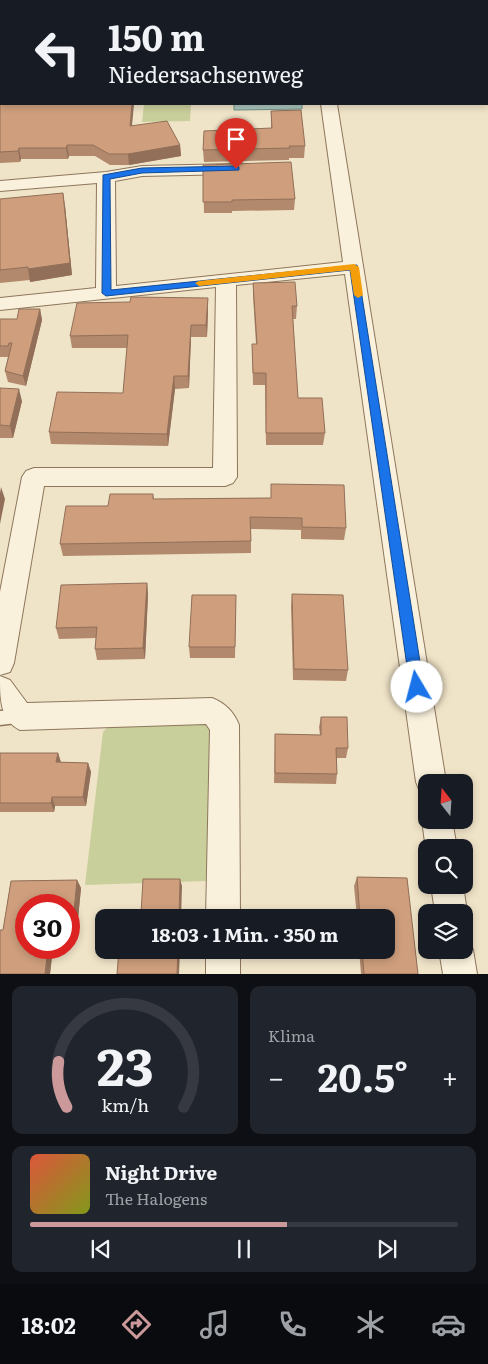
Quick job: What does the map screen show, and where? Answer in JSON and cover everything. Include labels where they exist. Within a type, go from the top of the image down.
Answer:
[{"type":"street","points":[[329,105],[430,774]]},
{"type":"street","points":[[0,186],[106,177],[142,171],[255,168]]},
{"type":"street","points":[[106,177],[106,293]]},
{"type":"street","points":[[0,304],[354,267]]},
{"type":"street","points":[[0,663],[34,477],[225,477],[226,281]]},
{"type":"street","points":[[0,689],[10,717],[212,711],[225,725],[223,909]]},
{"type":"street","points":[[222,974],[223,959]]},
{"type":"street","points":[[458,959],[460,974]]},
{"type":"green space","points":[[144,105],[191,105],[190,121],[142,122]]},
{"type":"green space","points":[[207,721],[213,727],[206,881],[85,885],[103,732],[110,724]]},
{"type":"water","points":[[234,105],[302,105],[302,109],[234,110]]},
{"type":"building","points":[[0,105],[132,105],[130,126],[167,121],[180,145],[128,154],[109,154],[93,145],[67,145],[66,148],[19,148],[18,151],[0,152]]},
{"type":"building","points":[[301,110],[305,146],[203,150],[204,131],[272,128],[271,111]]},
{"type":"building","points":[[291,162],[295,199],[203,202],[203,165]]},
{"type":"building","points":[[63,193],[70,263],[28,269],[28,267],[0,270],[0,199]]},
{"type":"building","points":[[295,282],[297,306],[292,306],[298,398],[322,398],[325,433],[266,433],[266,373],[253,373],[252,344],[257,344],[253,283]]},
{"type":"building","points":[[131,297],[208,298],[206,325],[191,325],[188,376],[174,376],[167,434],[49,432],[57,392],[123,393],[128,335],[70,336],[77,303],[130,302]]},
{"type":"building","points":[[19,309],[40,309],[23,376],[5,371],[12,343],[9,343],[8,346],[0,346],[0,319],[17,319]]},
{"type":"building","points":[[0,388],[19,389],[10,426],[0,425]]},
{"type":"building","points":[[271,484],[344,485],[346,528],[302,527],[302,518],[250,517],[251,541],[60,544],[66,506],[108,506],[110,494],[153,494],[153,499],[271,498]]},
{"type":"building","points":[[147,583],[143,648],[95,649],[97,627],[56,628],[61,585]]},
{"type":"building","points":[[292,594],[343,595],[348,670],[294,669]]},
{"type":"building","points":[[192,595],[236,595],[235,647],[189,647]]},
{"type":"building","points":[[321,717],[347,717],[348,748],[336,748],[337,774],[275,773],[275,734],[321,735]]},
{"type":"building","points":[[0,753],[58,753],[56,762],[88,763],[83,797],[52,797],[51,803],[0,803]]},
{"type":"building","points":[[357,877],[407,878],[418,974],[364,974],[363,959],[395,959],[395,909],[359,909]]},
{"type":"building","points":[[143,879],[180,879],[179,909],[141,909]]},
{"type":"building","points":[[77,880],[76,894],[15,894],[15,959],[47,959],[45,974],[0,974],[0,930],[3,930],[11,881]]},
{"type":"building","points":[[118,959],[178,959],[177,974],[117,974]]},
{"type":"slow traffic","points":[[199,283],[354,267],[358,295]]},
{"type":"route","points":[[236,169],[142,171],[106,177],[106,293],[354,267],[417,687]]}]
